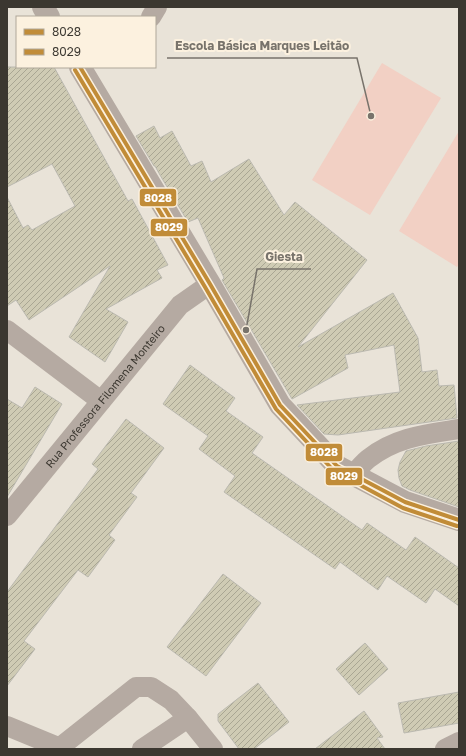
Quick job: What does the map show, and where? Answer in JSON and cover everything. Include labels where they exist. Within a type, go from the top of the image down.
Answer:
[{"type":"street","points":[[43,7],[48,16]]},
{"type":"street","points":[[152,16],[157,7]]},
{"type":"street","points":[[85,69],[280,405],[337,466],[405,502],[459,520]]},
{"type":"street","name":"Rua Professora Filomena Monteiro","points":[[9,511],[180,305],[210,284]]},
{"type":"street","points":[[7,330],[101,401]]},
{"type":"street","points":[[353,474],[368,459],[387,447],[418,435],[459,429]]},
{"type":"street","points":[[7,726],[61,748],[136,687],[152,687],[171,700],[213,749]]},
{"type":"street","points":[[142,749],[188,718]]},
{"type":"street","points":[[444,749],[459,742]]},
{"type":"shaded area","points":[[382,63],[441,98],[370,215],[312,180]]},
{"type":"shaded area","points":[[459,131],[459,264],[457,267],[399,231]]},
{"type":"building","points":[[7,67],[55,68],[128,201],[132,199],[168,265],[157,270],[162,278],[106,309],[128,322],[105,362],[69,337],[110,266],[29,320],[16,300],[7,306],[7,197],[23,228],[28,225],[32,230],[75,206],[52,164],[7,187]]},
{"type":"building","points":[[154,126],[160,138],[172,131],[191,166],[202,161],[211,182],[249,159],[284,215],[295,202],[367,260],[298,347],[393,293],[418,338],[422,372],[437,370],[439,386],[454,385],[457,418],[338,435],[324,434],[297,405],[400,392],[394,345],[345,355],[348,368],[292,399],[222,280],[224,278],[198,218],[188,222],[136,136]]},
{"type":"building","points":[[190,365],[235,398],[226,411],[263,437],[252,453],[362,530],[367,523],[406,550],[415,537],[459,568],[459,606],[435,589],[426,603],[387,576],[378,590],[340,562],[335,569],[224,492],[235,476],[199,449],[208,436],[163,404]]},
{"type":"building","points":[[35,387],[62,404],[7,497],[7,399],[22,408]]},
{"type":"building","points":[[126,419],[164,448],[131,493],[137,497],[109,535],[115,540],[88,577],[78,570],[24,641],[35,649],[7,686],[7,592],[98,469],[92,464]]},
{"type":"building","points":[[459,441],[459,507],[402,486],[398,470],[400,462],[406,451],[426,446]]},
{"type":"building","points":[[223,574],[261,603],[206,676],[167,647]]},
{"type":"building","points":[[365,643],[388,669],[359,695],[336,669]]},
{"type":"building","points":[[258,683],[289,722],[254,749],[239,749],[218,721],[218,714]]},
{"type":"building","points":[[459,692],[459,723],[404,733],[398,703]]},
{"type":"building","points":[[364,711],[383,737],[377,738],[385,749],[315,749]]},
{"type":"transit line","name":"8028","points":[[81,68],[210,284],[280,405],[337,466],[405,502],[459,520]]},
{"type":"transit line","name":"8029","points":[[75,70],[276,409],[334,471],[403,508],[457,526]]},
{"type":"place","name":"Escola Básica Marques Leitão","points":[[371,116]]},
{"type":"place","name":"Giesta","points":[[246,330]]}]
